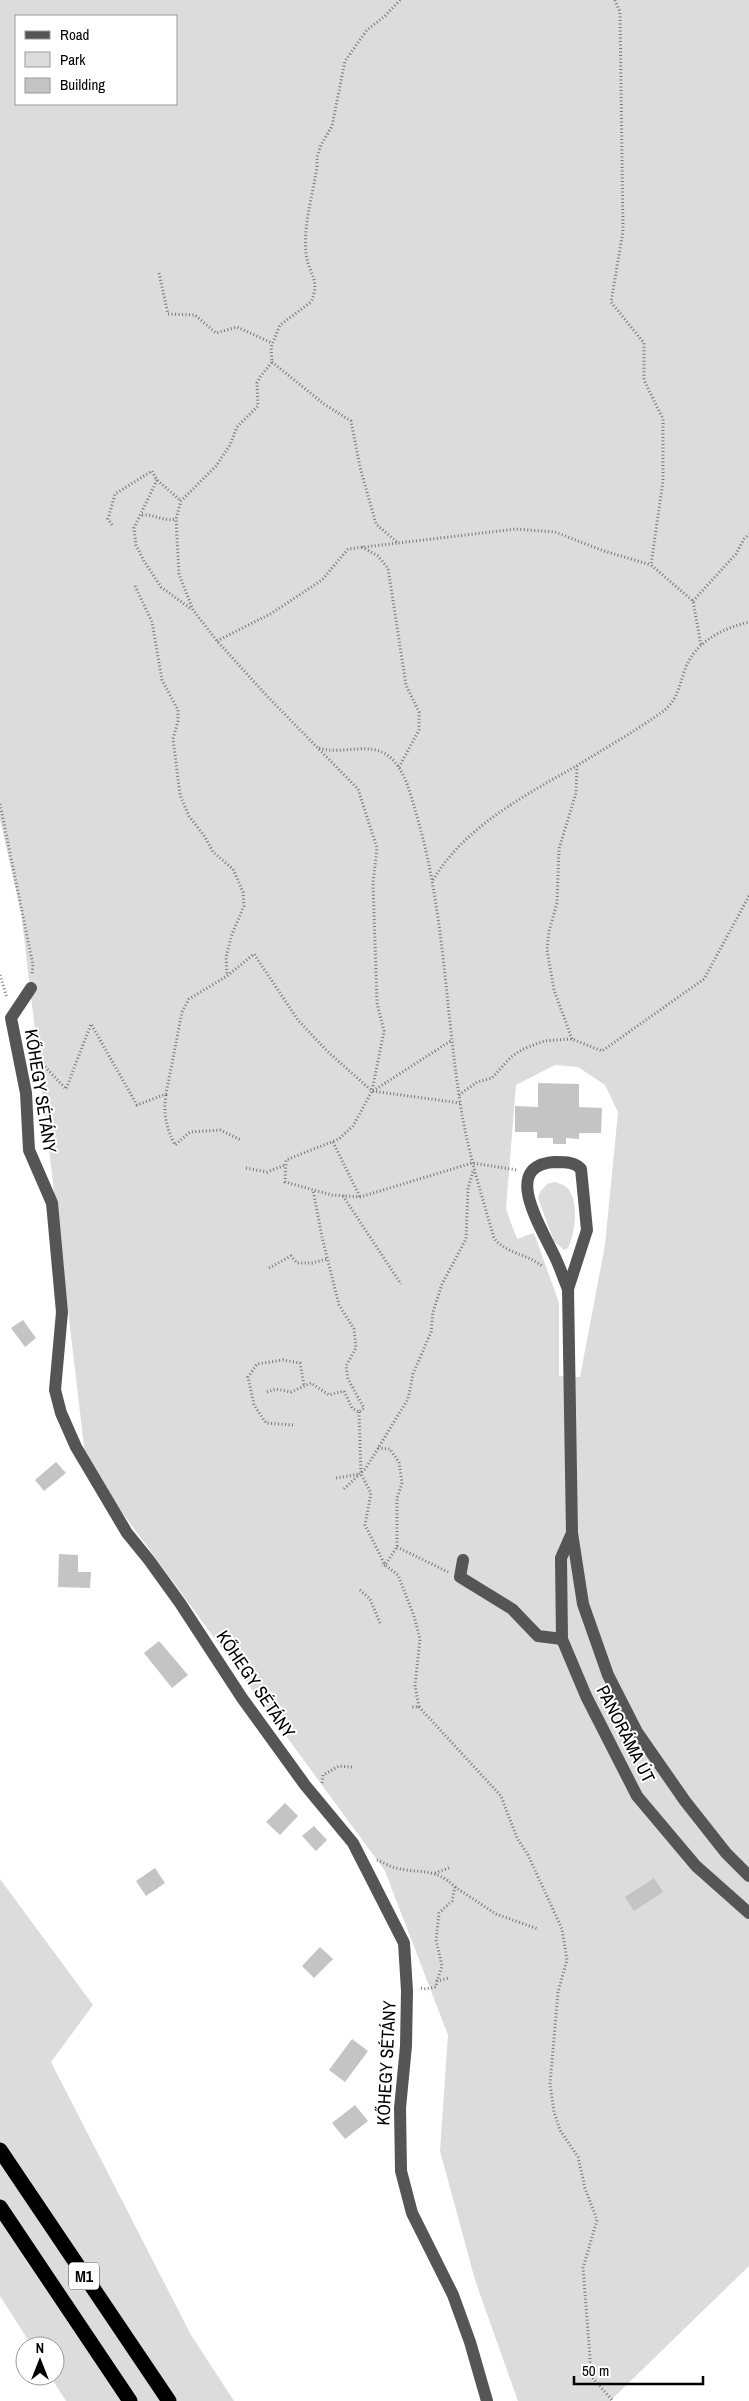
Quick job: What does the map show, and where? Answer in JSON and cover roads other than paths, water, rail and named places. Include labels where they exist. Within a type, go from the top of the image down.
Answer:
[{"type":"highway","name":"M1","points":[[0,2150],[169,2401]]},
{"type":"highway","name":"M1","points":[[0,2207],[130,2401]]},
{"type":"street","name":"KŐHEGY SÉTÁNY","points":[[31,988],[11,1018],[26,1093],[29,1150],[52,1203],[62,1312],[55,1390],[61,1413],[76,1447],[127,1533],[149,1560],[205,1640],[242,1698],[315,1797],[353,1843],[404,1943],[406,2046],[400,2108],[401,2171],[412,2213],[453,2295],[470,2342],[487,2401]]},
{"type":"street","points":[[556,1162],[574,1164],[581,1169],[587,1230],[568,1288],[531,1203],[527,1186],[531,1172],[538,1166],[556,1162]]},
{"type":"street","name":"PANORÁMA ÚT","points":[[568,1288],[572,1533],[583,1604],[608,1675],[637,1732],[685,1801],[726,1853],[749,1876]]},
{"type":"street","name":"PANORÁMA ÚT","points":[[572,1533],[561,1558],[562,1639],[602,1730],[637,1796],[696,1866],[749,1914]]},
{"type":"street","points":[[463,1560],[460,1577],[512,1609],[538,1636],[562,1639]]}]
